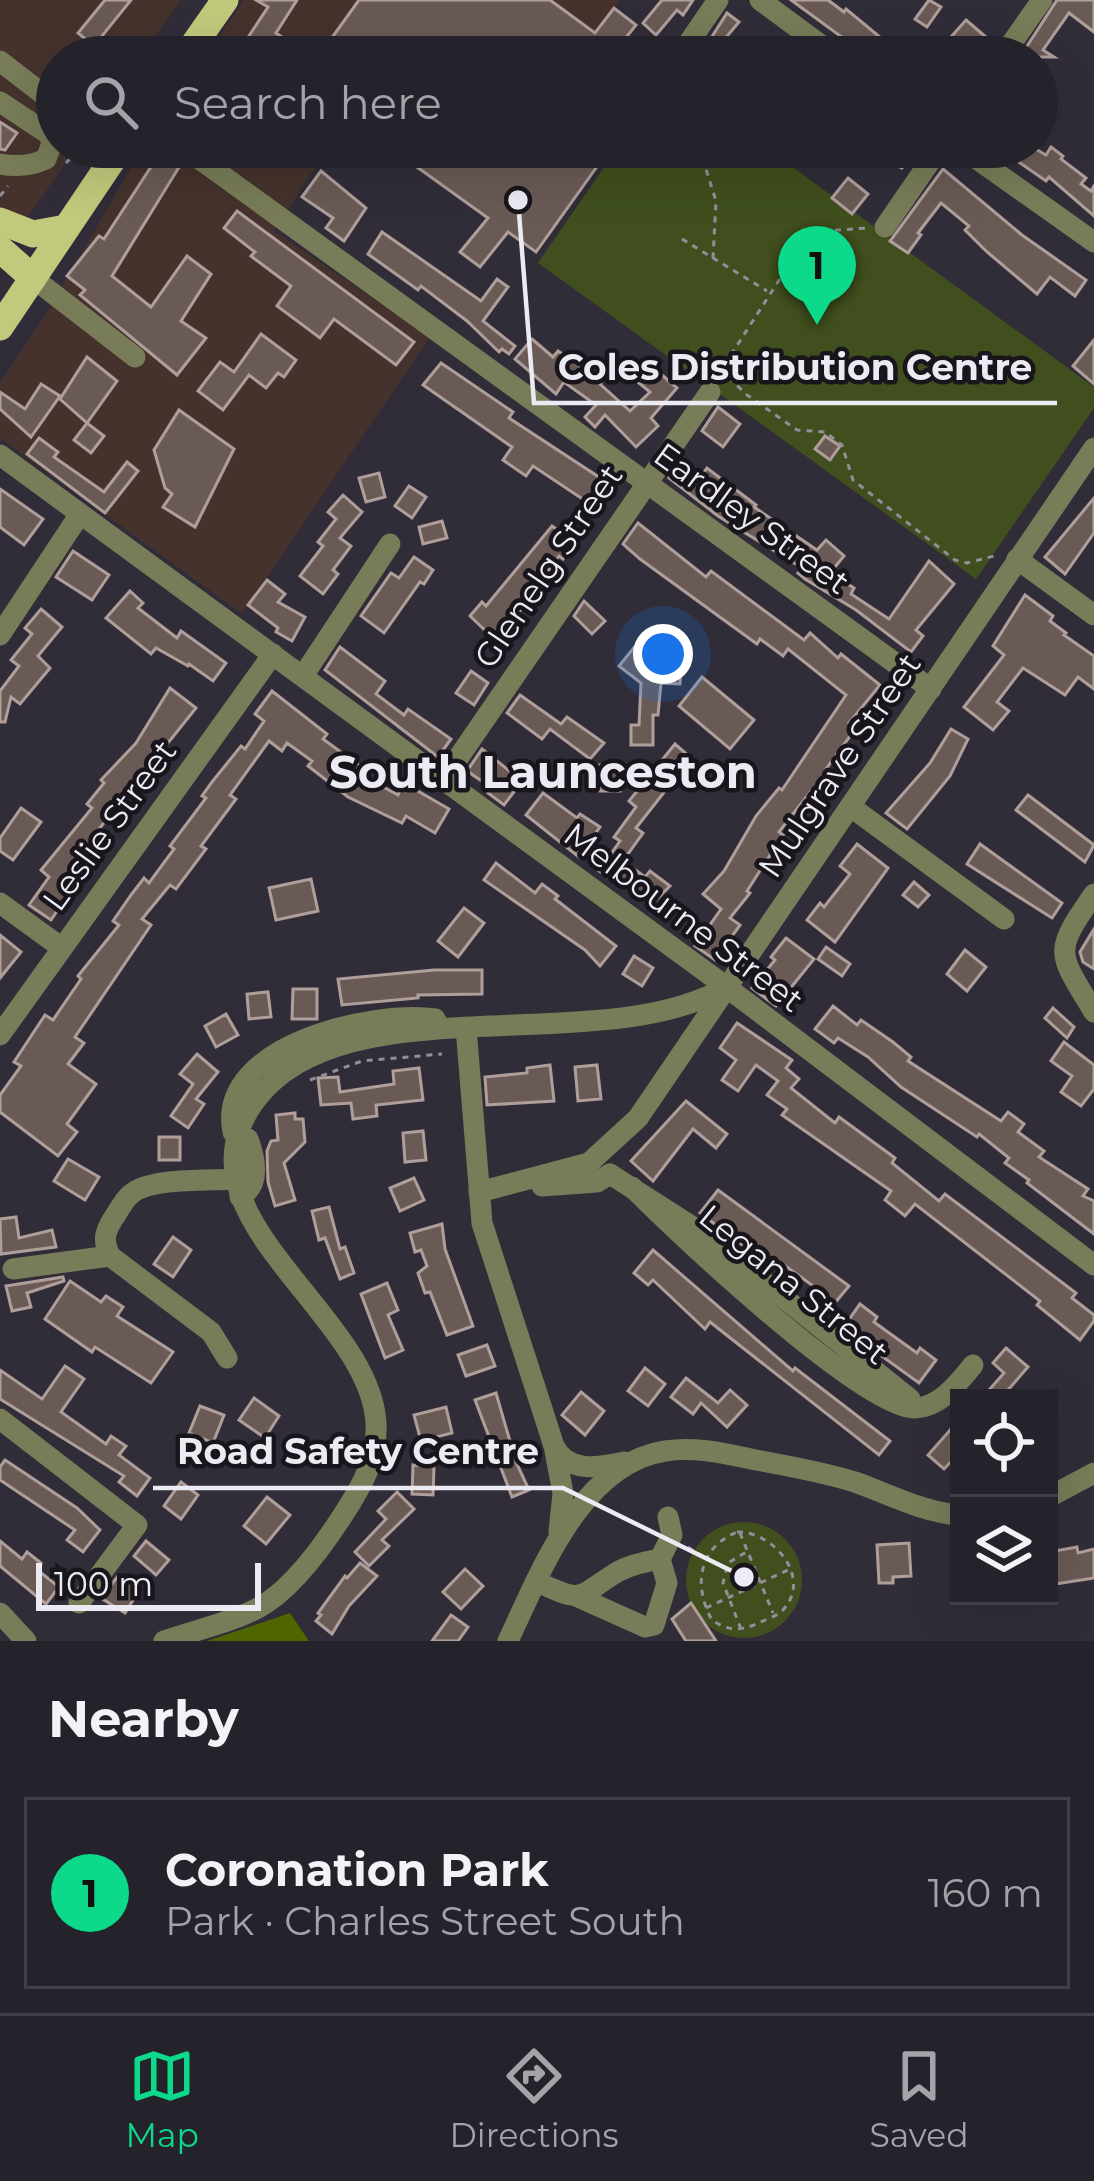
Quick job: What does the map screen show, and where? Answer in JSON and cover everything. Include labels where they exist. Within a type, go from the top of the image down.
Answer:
[{"type":"main road","points":[[198,36],[220,2]]},
{"type":"main road","points":[[0,327],[17,284],[66,228],[107,168]]},
{"type":"main road","points":[[0,221],[33,234],[66,228]]},
{"type":"main road","points":[[0,249],[17,284]]},
{"type":"street","points":[[693,36],[718,0]]},
{"type":"street","points":[[760,0],[809,36]]},
{"type":"street","points":[[1017,36],[1042,0]]},
{"type":"street","points":[[0,61],[36,89]]},
{"type":"street","points":[[0,102],[36,126]]},
{"type":"street","points":[[0,164],[36,163]]},
{"type":"street","name":"Eardley Street","points":[[212,168],[931,689]]},
{"type":"street","points":[[880,226],[924,168]]},
{"type":"street","points":[[990,168],[1094,242]]},
{"type":"street","points":[[17,284],[135,357]]},
{"type":"street","name":"Glenelg Street","points":[[443,780],[710,392]]},
{"type":"street","name":"Mulgrave Street","points":[[604,1166],[931,689],[1009,557],[1094,448]]},
{"type":"street","name":"Melbourne Street","points":[[0,455],[726,987],[1094,1265]]},
{"type":"street","points":[[0,635],[80,514]]},
{"type":"street","points":[[303,676],[390,544]]},
{"type":"street","points":[[1009,557],[1094,615]]},
{"type":"street","name":"Leslie Street","points":[[0,1035],[273,654]]},
{"type":"street","points":[[851,807],[1004,919]]},
{"type":"street","points":[[1094,894],[1064,939],[1062,951],[1094,1012]]},
{"type":"street","points":[[0,903],[62,948]]},
{"type":"street","points":[[164,1641],[255,1610],[278,1594],[329,1536],[363,1484],[375,1442],[373,1402],[359,1366],[256,1230],[238,1188],[240,1134],[259,1096],[308,1059],[359,1041],[638,1014],[703,998],[726,987]]},
{"type":"street","points":[[466,1028],[482,1223],[554,1446],[563,1506],[551,1556]]},
{"type":"street","points":[[479,1192],[604,1166]]},
{"type":"street","name":"Legana Street","points":[[604,1166],[704,1234],[898,1390],[927,1405],[949,1392],[973,1365]]},
{"type":"street","points":[[227,1358],[211,1332],[110,1256],[104,1244],[105,1232],[139,1189],[157,1184],[238,1188]]},
{"type":"street","points":[[13,1268],[110,1256]]},
{"type":"street","points":[[0,1419],[137,1525],[79,1603]]},
{"type":"street","points":[[554,1446],[562,1459],[576,1466],[604,1466],[680,1449],[723,1453],[851,1481],[932,1512],[950,1514]]},
{"type":"street","points":[[508,1641],[576,1514],[598,1487],[640,1457]]},
{"type":"street","points":[[1058,1492],[1094,1473]]},
{"type":"street","points":[[537,1582],[645,1627],[654,1625],[667,1583],[660,1559],[670,1526]]},
{"type":"street","points":[[578,1597],[616,1572],[660,1559]]},
{"type":"street","points":[[0,1613],[26,1641]]},
{"type":"path","points":[[706,168],[716,201],[713,258]]},
{"type":"path","points":[[710,392],[803,243],[825,231],[880,226]]},
{"type":"path","points":[[682,239],[770,292]]},
{"type":"path","points":[[721,369],[747,395],[797,430],[824,432],[842,446],[853,480],[955,560],[967,563],[1009,557]]},
{"type":"path","points":[[296,1086],[362,1061],[442,1054]]},
{"type":"path","points":[[670,1526],[706,1559]]},
{"type":"path","points":[[740,1532],[775,1616]]},
{"type":"path","points":[[757,1534],[773,1543],[790,1570],[790,1597],[775,1616],[741,1629],[720,1626],[706,1607],[699,1583],[706,1559],[724,1537],[757,1534]]},
{"type":"path","points":[[741,1629],[722,1578],[732,1558],[748,1551]]},
{"type":"path","points":[[706,1607],[790,1570]]},
{"type":"shaded area","points":[[0,0],[181,0],[156,36],[36,36],[36,168],[62,168],[22,225],[0,210]]},
{"type":"shaded area","points":[[244,0],[620,0],[594,33],[599,36],[219,36]]},
{"type":"shaded area","points":[[131,168],[314,168],[274,231],[430,337],[242,614],[0,438],[0,383]]},
{"type":"green space","points":[[604,168],[794,168],[1094,387],[1094,408],[976,579],[538,263]]},
{"type":"green space","points":[[744,1522],[766,1526],[785,1539],[798,1558],[802,1580],[798,1602],[785,1621],[766,1634],[744,1638],[722,1634],[703,1621],[690,1602],[686,1580],[690,1558],[703,1539],[722,1526]]},
{"type":"green space","points":[[290,1613],[309,1641],[207,1641]]},
{"type":"building","points":[[105,0],[131,0],[102,36],[78,33]]},
{"type":"building","points":[[256,0],[297,0],[276,33],[280,36],[249,36],[268,7]]},
{"type":"building","points":[[359,0],[550,0],[595,33],[614,8],[636,25],[627,36],[333,36]]},
{"type":"building","points":[[662,0],[693,0],[683,15],[677,10],[656,35],[643,23]]},
{"type":"building","points":[[791,0],[828,0],[879,36],[840,36]]},
{"type":"building","points":[[929,0],[941,7],[927,27],[915,19]]},
{"type":"building","points":[[1057,0],[1094,0],[1094,32],[1069,13],[1053,36],[1034,36]]},
{"type":"building","points":[[727,13],[739,22],[727,36],[712,36]]},
{"type":"building","points":[[966,20],[985,36],[952,36]]},
{"type":"building","points":[[0,122],[17,133],[5,150],[0,149]]},
{"type":"building","points":[[1058,152],[1086,178],[1081,184],[1091,191],[1094,186],[1094,216],[1049,177],[1046,181],[1027,168],[1058,168]]},
{"type":"building","points":[[150,168],[179,168],[112,276],[151,307],[187,256],[211,274],[181,321],[206,338],[177,375],[80,295],[85,290],[67,276],[99,236],[104,239]]},
{"type":"building","points":[[418,168],[596,168],[536,252],[508,232],[480,267],[460,252],[488,218]]},
{"type":"building","points":[[943,169],[1022,235],[1086,280],[1075,296],[1050,277],[1037,294],[986,251],[965,230],[969,226],[941,203],[908,253],[890,241]]},
{"type":"building","points":[[321,171],[366,208],[344,241],[326,228],[333,218],[302,197]]},
{"type":"building","points":[[848,178],[868,194],[852,214],[832,198]]},
{"type":"building","points":[[237,211],[414,342],[396,365],[334,319],[320,338],[277,306],[291,286],[224,228]]},
{"type":"building","points":[[382,232],[481,301],[497,279],[508,287],[483,321],[515,346],[509,354],[499,352],[421,286],[418,290],[368,254]]},
{"type":"building","points":[[261,334],[296,360],[284,377],[278,373],[266,388],[249,375],[223,410],[198,391],[220,362],[234,372]]},
{"type":"building","points":[[532,339],[553,357],[558,351],[583,368],[590,359],[608,373],[600,384],[630,411],[650,392],[639,383],[653,367],[677,388],[651,418],[658,426],[636,447],[605,415],[595,427],[585,417],[596,405],[564,382],[556,394],[515,359]]},
{"type":"building","points":[[1094,340],[1094,384],[1073,366]]},
{"type":"building","points":[[87,357],[117,381],[87,423],[60,399]]},
{"type":"building","points":[[441,363],[513,412],[509,418],[608,483],[593,506],[533,466],[526,476],[503,460],[512,447],[423,385]]},
{"type":"building","points":[[41,384],[60,396],[31,437],[0,409],[0,392],[25,409]]},
{"type":"building","points":[[718,407],[740,424],[723,447],[702,431]]},
{"type":"building","points":[[179,410],[234,449],[195,527],[163,507],[172,494],[165,488],[154,450]]},
{"type":"building","points":[[87,423],[104,436],[91,453],[74,440]]},
{"type":"building","points":[[825,436],[840,446],[830,460],[815,449]]},
{"type":"building","points":[[39,438],[58,452],[54,457],[104,492],[127,462],[138,471],[105,513],[27,454]]},
{"type":"building","points":[[681,461],[701,476],[707,468],[817,550],[826,540],[844,556],[830,573],[854,588],[851,594],[889,619],[929,561],[954,584],[916,630],[923,636],[911,652],[805,579],[798,573],[802,568],[718,516],[669,478]]},
{"type":"building","points":[[379,473],[385,497],[366,502],[359,478]]},
{"type":"building","points":[[409,486],[426,497],[412,518],[395,506]]},
{"type":"building","points":[[0,489],[43,519],[24,545],[0,527]]},
{"type":"building","points":[[343,495],[362,512],[340,538],[351,546],[323,594],[300,576],[323,546],[318,542],[336,519],[328,512]]},
{"type":"building","points":[[1094,498],[1094,533],[1065,574],[1045,557]]},
{"type":"building","points":[[442,521],[447,538],[423,544],[419,527]]},
{"type":"building","points":[[638,523],[706,577],[711,571],[804,640],[810,633],[880,685],[849,723],[856,728],[826,769],[832,773],[817,795],[811,791],[779,832],[783,835],[750,893],[730,918],[740,925],[715,960],[695,946],[721,909],[703,894],[724,871],[756,816],[782,790],[846,695],[788,649],[783,656],[760,639],[757,644],[640,559],[623,544]]},
{"type":"building","points":[[552,526],[575,542],[493,638],[470,616],[482,602],[486,606]]},
{"type":"building","points":[[73,551],[109,575],[92,600],[56,577]]},
{"type":"building","points":[[414,557],[433,570],[384,633],[361,616],[391,573],[399,578]]},
{"type":"building","points":[[267,580],[285,594],[278,602],[305,617],[292,641],[248,605]]},
{"type":"building","points":[[130,591],[143,603],[138,608],[177,638],[181,631],[226,663],[213,681],[156,648],[151,654],[106,618]]},
{"type":"building","points":[[1025,595],[1053,616],[1050,621],[1064,635],[1094,656],[1094,689],[1078,677],[1065,695],[1023,668],[997,702],[1009,711],[993,730],[964,707],[1004,655],[993,646]]},
{"type":"building","points":[[584,601],[605,621],[592,634],[574,616]]},
{"type":"building","points":[[41,609],[62,627],[38,656],[50,668],[20,704],[11,697],[5,722],[0,722],[0,691],[19,666],[11,660],[32,634],[25,628]]},
{"type":"building","points":[[636,645],[661,665],[681,665],[680,684],[661,683],[658,715],[653,715],[653,745],[631,745],[631,725],[639,725],[641,683],[619,666]]},
{"type":"building","points":[[340,647],[385,681],[376,694],[404,715],[408,709],[451,739],[438,757],[325,670]]},
{"type":"building","points":[[471,671],[488,683],[474,705],[456,693]]},
{"type":"building","points":[[702,677],[754,720],[730,749],[679,706]]},
{"type":"building","points":[[170,688],[196,708],[99,829],[108,836],[51,920],[29,905],[49,877],[41,870],[92,808],[87,804],[104,783],[101,780],[136,743]]},
{"type":"building","points":[[272,691],[327,734],[323,739],[360,766],[356,772],[398,795],[404,783],[449,809],[435,833],[406,816],[402,823],[348,797],[287,743],[282,751],[269,741],[230,795],[236,799],[201,846],[206,849],[176,889],[170,885],[142,919],[151,925],[75,1037],[84,1043],[68,1064],[96,1084],[67,1124],[77,1132],[58,1156],[0,1112],[0,1095],[21,1066],[14,1062],[45,1015],[53,1020],[81,979],[78,976],[119,925],[113,921],[131,895],[144,878],[149,883],[174,849],[170,846],[206,798],[202,796],[212,782],[241,746],[245,749],[264,721],[255,714]]},
{"type":"building","points":[[520,695],[561,724],[567,717],[604,743],[590,759],[550,729],[542,739],[507,713]]},
{"type":"building","points":[[951,729],[968,739],[950,776],[907,829],[886,813],[930,763]]},
{"type":"building","points":[[675,744],[691,758],[636,828],[643,833],[623,861],[645,877],[650,871],[670,886],[651,905],[618,879],[616,883],[599,871],[620,841],[614,837],[636,807],[629,801]]},
{"type":"building","points":[[482,749],[522,781],[504,805],[488,793],[492,788],[467,771]]},
{"type":"building","points":[[600,765],[620,766],[620,791],[600,791]]},
{"type":"building","points":[[543,793],[577,818],[580,814],[600,827],[579,857],[526,815]]},
{"type":"building","points":[[1028,795],[1094,845],[1085,862],[1016,810]]},
{"type":"building","points":[[21,808],[41,822],[13,860],[0,851],[0,838]]},
{"type":"building","points":[[857,844],[888,868],[835,942],[807,920],[850,874],[840,866]]},
{"type":"building","points":[[980,844],[1062,903],[1052,918],[967,864]]},
{"type":"building","points":[[496,863],[535,893],[542,884],[616,946],[600,966],[585,950],[484,880]]},
{"type":"building","points":[[311,879],[318,911],[276,920],[269,888]]},
{"type":"building","points":[[914,882],[929,895],[918,907],[903,895]]},
{"type":"building","points":[[464,908],[484,923],[458,957],[438,941]]},
{"type":"building","points":[[1094,929],[1094,969],[1083,962],[1080,952]]},
{"type":"building","points":[[0,935],[21,952],[0,978]]},
{"type":"building","points":[[786,938],[814,959],[776,1006],[752,988]]},
{"type":"building","points":[[826,947],[850,964],[842,976],[818,959]]},
{"type":"building","points":[[965,950],[986,967],[967,991],[947,974]]},
{"type":"building","points":[[634,956],[653,968],[642,986],[623,974]]},
{"type":"building","points":[[482,970],[482,994],[418,995],[342,1005],[338,979]]},
{"type":"building","points":[[293,989],[317,989],[317,1019],[292,1019]]},
{"type":"building","points":[[268,992],[271,1017],[249,1019],[247,994]]},
{"type":"building","points":[[833,1006],[857,1025],[861,1020],[911,1057],[908,1061],[1001,1121],[1008,1112],[1024,1124],[1018,1132],[1044,1151],[1039,1157],[1088,1189],[1083,1196],[1094,1201],[1094,1234],[1027,1183],[1005,1163],[1009,1158],[979,1134],[977,1137],[901,1087],[868,1057],[815,1029]]},
{"type":"building","points":[[1053,1008],[1074,1027],[1067,1038],[1045,1018]]},
{"type":"building","points":[[226,1014],[238,1035],[216,1047],[205,1026]]},
{"type":"building","points":[[737,1023],[792,1060],[786,1068],[799,1079],[791,1088],[835,1123],[839,1117],[895,1158],[892,1163],[939,1201],[945,1194],[1076,1293],[1072,1298],[1094,1315],[1080,1340],[1037,1305],[1040,1301],[915,1204],[905,1216],[885,1200],[891,1191],[782,1115],[787,1109],[767,1095],[778,1081],[756,1065],[738,1091],[722,1080],[736,1060],[720,1048]]},
{"type":"building","points":[[1064,1042],[1094,1065],[1094,1089],[1081,1106],[1061,1092],[1072,1076],[1051,1061]]},
{"type":"building","points":[[197,1054],[218,1072],[196,1099],[204,1104],[188,1128],[171,1116],[193,1084],[180,1074]]},
{"type":"building","points":[[550,1065],[554,1101],[487,1105],[485,1077],[527,1073],[527,1068]]},
{"type":"building","points":[[597,1065],[601,1099],[578,1101],[575,1067]]},
{"type":"building","points":[[419,1068],[423,1100],[376,1105],[377,1116],[353,1119],[351,1103],[321,1105],[318,1078],[338,1077],[340,1092],[394,1084],[393,1071]]},
{"type":"building","points":[[686,1101],[727,1134],[716,1148],[693,1129],[653,1181],[631,1161]]},
{"type":"building","points":[[295,1113],[295,1119],[303,1119],[305,1142],[284,1163],[295,1200],[275,1206],[267,1151],[271,1141],[278,1140],[276,1115]]},
{"type":"building","points":[[423,1131],[426,1160],[405,1162],[403,1133]]},
{"type":"building","points":[[159,1137],[180,1137],[180,1160],[159,1160]]},
{"type":"building","points":[[68,1159],[99,1177],[85,1200],[54,1181]]},
{"type":"building","points":[[414,1178],[424,1200],[400,1211],[390,1188]]},
{"type":"building","points":[[718,1190],[849,1286],[830,1309],[811,1294],[816,1288],[773,1257],[768,1264],[700,1213]]},
{"type":"building","points":[[329,1207],[340,1249],[345,1247],[354,1273],[340,1279],[325,1238],[319,1240],[312,1211]]},
{"type":"building","points":[[16,1217],[19,1238],[52,1230],[56,1247],[1,1254],[0,1219]]},
{"type":"building","points":[[442,1224],[445,1249],[473,1326],[447,1335],[430,1292],[425,1293],[418,1273],[427,1266],[421,1250],[415,1252],[410,1233]]},
{"type":"building","points":[[173,1237],[191,1250],[173,1277],[154,1264]]},
{"type":"building","points":[[653,1250],[793,1371],[795,1368],[890,1441],[879,1455],[710,1322],[705,1329],[653,1280],[648,1285],[634,1273]]},
{"type":"building","points":[[63,1277],[64,1281],[27,1293],[31,1307],[12,1311],[6,1286]]},
{"type":"building","points":[[70,1281],[101,1302],[106,1296],[123,1307],[117,1316],[173,1352],[151,1383],[95,1347],[92,1352],[45,1319]]},
{"type":"building","points":[[387,1283],[398,1310],[388,1315],[403,1350],[385,1358],[361,1294]]},
{"type":"building","points":[[860,1304],[877,1317],[874,1322],[917,1353],[920,1348],[936,1360],[919,1383],[846,1324]]},
{"type":"building","points":[[487,1345],[495,1366],[466,1376],[458,1355]]},
{"type":"building","points":[[1006,1348],[1028,1367],[1009,1389],[990,1389],[1004,1373],[993,1363]]},
{"type":"building","points":[[65,1366],[84,1379],[61,1412],[106,1444],[111,1436],[126,1446],[119,1455],[150,1478],[137,1496],[119,1482],[124,1476],[0,1399],[0,1370],[42,1399]]},
{"type":"building","points":[[645,1368],[665,1384],[648,1406],[628,1391]]},
{"type":"building","points":[[686,1378],[718,1403],[730,1390],[747,1405],[727,1427],[701,1403],[693,1414],[671,1397]]},
{"type":"building","points":[[581,1392],[604,1411],[585,1435],[562,1415]]},
{"type":"building","points":[[496,1393],[529,1490],[512,1497],[475,1400]]},
{"type":"building","points":[[254,1398],[279,1416],[265,1438],[239,1420]]},
{"type":"building","points":[[200,1406],[224,1415],[213,1443],[189,1433]]},
{"type":"building","points":[[446,1407],[452,1433],[421,1441],[414,1415]]},
{"type":"building","points":[[950,1430],[950,1463],[944,1469],[928,1455]]},
{"type":"building","points":[[5,1460],[77,1508],[100,1530],[83,1552],[67,1540],[75,1530],[0,1480]]},
{"type":"building","points":[[413,1465],[434,1467],[433,1495],[412,1494]]},
{"type":"building","points":[[181,1482],[198,1495],[181,1519],[164,1506]]},
{"type":"building","points":[[397,1492],[414,1509],[382,1540],[389,1546],[369,1566],[355,1552],[386,1519],[378,1511]]},
{"type":"building","points":[[267,1497],[290,1515],[266,1544],[244,1526]]},
{"type":"building","points":[[0,1541],[22,1559],[27,1552],[41,1563],[40,1572],[59,1587],[46,1604],[0,1566]]},
{"type":"building","points":[[146,1541],[169,1560],[156,1575],[134,1556]]},
{"type":"building","points":[[909,1543],[911,1576],[879,1583],[877,1545]]},
{"type":"building","points":[[1094,1549],[1094,1578],[1058,1584],[1058,1550]]},
{"type":"building","points":[[360,1563],[377,1576],[349,1606],[332,1634],[316,1621],[318,1613]]},
{"type":"building","points":[[465,1569],[483,1586],[461,1609],[443,1592]]},
{"type":"building","points":[[118,1576],[140,1589],[125,1613],[101,1598]]},
{"type":"building","points":[[691,1603],[716,1641],[686,1641],[672,1619]]},
{"type":"building","points":[[451,1615],[468,1627],[458,1641],[432,1641]]},
{"type":"place","name":"Coles Distribution Centre","points":[[518,200]]},
{"type":"place","name":"Coronation Park","points":[[817,325]]},
{"type":"place","name":"Road Safety Centre","points":[[744,1577]]},
{"type":"district","name":"South Launceston","points":[[543,771]]}]
